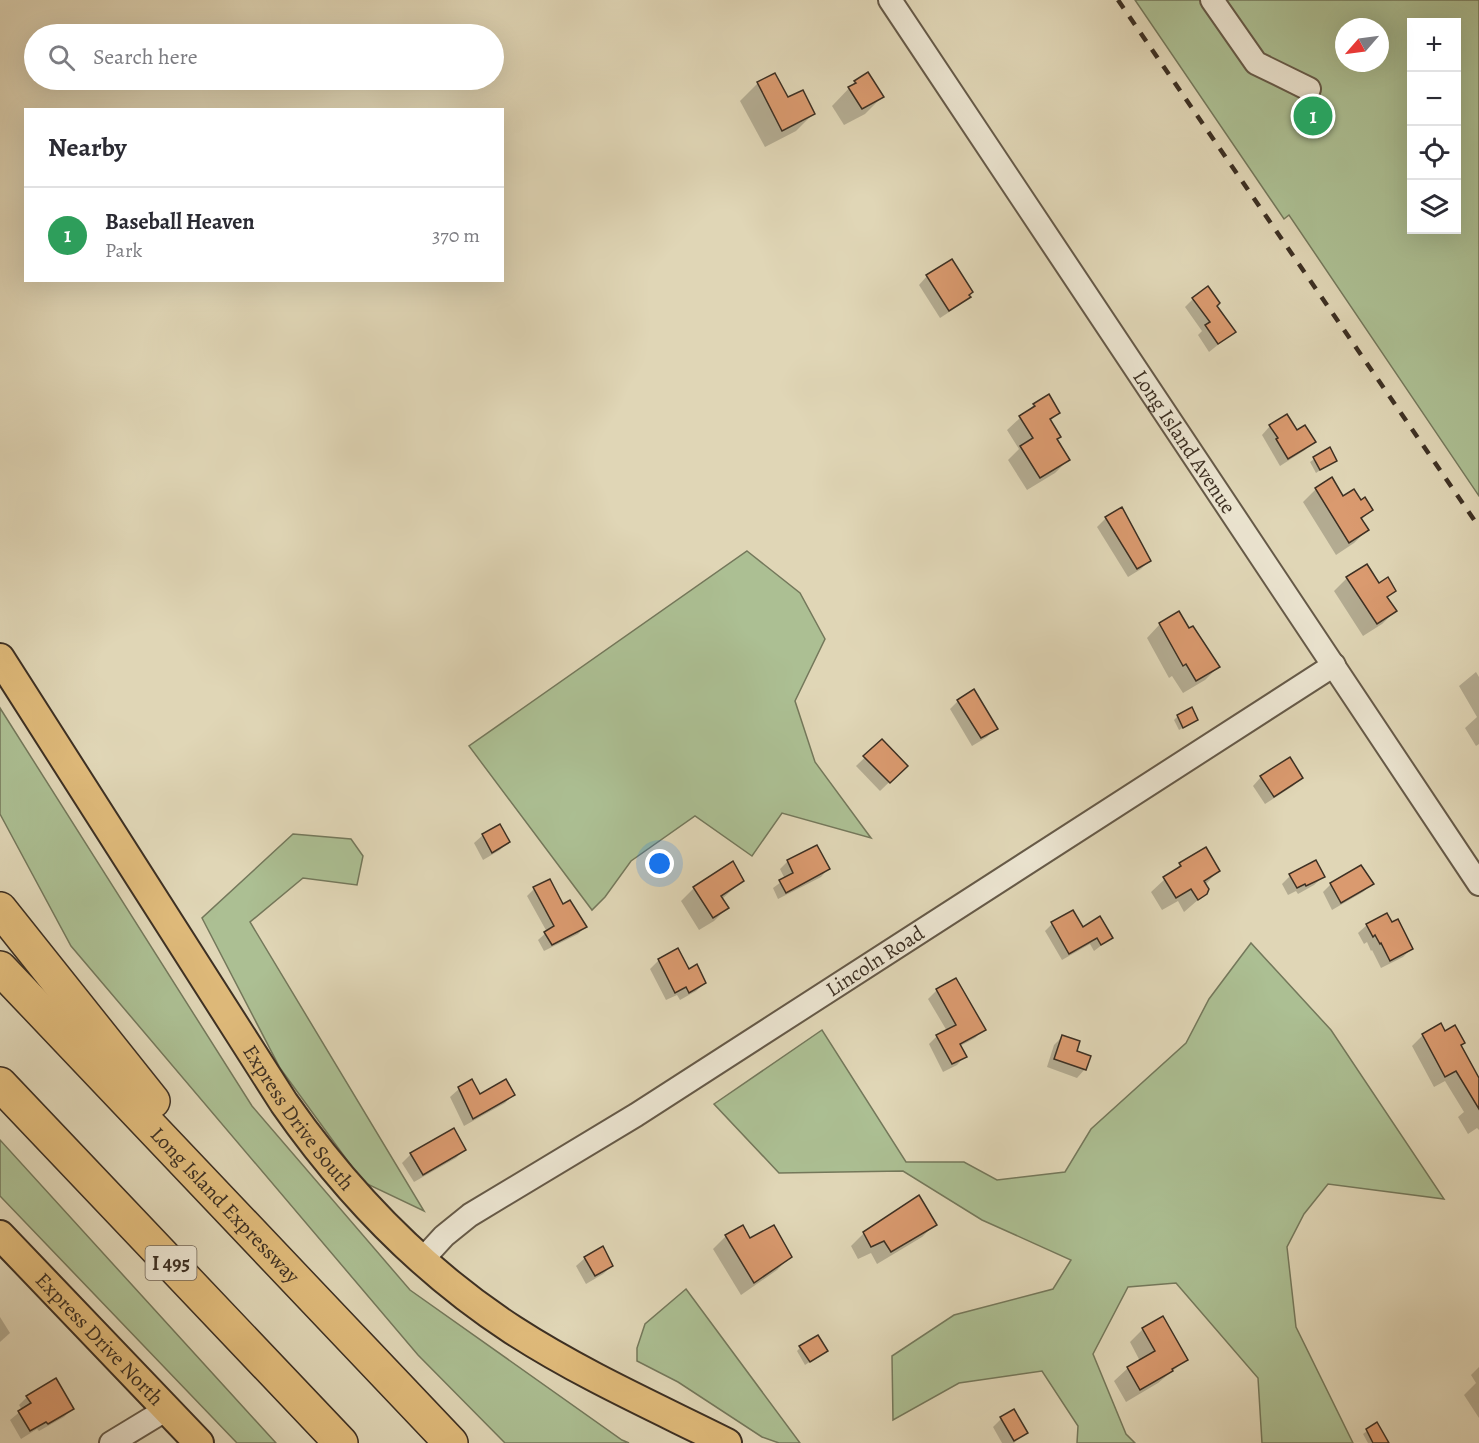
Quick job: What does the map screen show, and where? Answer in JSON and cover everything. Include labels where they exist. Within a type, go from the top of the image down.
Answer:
[{"type":"highway","points":[[0,909],[162,1112],[243,1224]]},
{"type":"highway","name":"Long Island Expressway","points":[[0,968],[451,1443]]},
{"type":"highway","name":"I 495","points":[[0,1084],[341,1443]]},
{"type":"main road","name":"Express Drive South","points":[[0,658],[284,1103],[347,1186],[395,1236],[482,1309],[543,1349],[607,1384],[727,1443]]},
{"type":"main road","name":"Express Drive North","points":[[0,1235],[199,1443]]},
{"type":"street","name":"Long Island Avenue","points":[[890,0],[1479,884]]},
{"type":"street","points":[[1212,0],[1256,63],[1309,89]]},
{"type":"street","name":"Lincoln Road","points":[[422,1260],[444,1236],[470,1215],[636,1115],[1334,665]]},
{"type":"street","points":[[111,1443],[166,1409]]},
{"type":"green space","points":[[1135,0],[1479,0],[1479,496],[1289,215],[1284,219]]},
{"type":"green space","points":[[747,551],[800,593],[825,639],[795,701],[815,762],[871,838],[782,813],[752,856],[695,816],[631,861],[605,897],[592,910],[469,746]]},
{"type":"green space","points":[[0,708],[252,1106],[410,1290],[629,1443],[505,1443],[418,1355],[71,946],[0,814]]},
{"type":"green space","points":[[293,834],[351,839],[363,856],[357,885],[303,878],[250,922],[424,1211],[363,1182],[280,1068],[202,918]]},
{"type":"green space","points":[[1251,943],[1331,1030],[1444,1199],[1328,1184],[1304,1214],[1287,1247],[1296,1327],[1353,1443],[1262,1443],[1258,1378],[1176,1283],[1128,1287],[1093,1354],[1126,1434],[1135,1443],[1077,1443],[1078,1426],[1042,1371],[959,1383],[893,1420],[892,1356],[954,1315],[1053,1289],[1071,1260],[982,1220],[903,1171],[779,1173],[714,1104],[822,1030],[906,1162],[964,1162],[997,1180],[1065,1172],[1091,1129],[1186,1043],[1209,999]]},
{"type":"green space","points":[[0,1140],[276,1443],[237,1443],[0,1196]]},
{"type":"green space","points":[[686,1289],[800,1443],[779,1443],[762,1437],[678,1382],[637,1361],[637,1348],[645,1324]]},
{"type":"building","points":[[868,72],[884,97],[862,109],[848,87]]},
{"type":"building","points":[[775,73],[788,97],[803,90],[815,114],[782,131],[757,82]]},
{"type":"building","points":[[952,259],[973,292],[969,295],[971,297],[949,311],[926,275]]},
{"type":"building","points":[[1208,286],[1220,303],[1217,306],[1236,332],[1218,344],[1205,325],[1210,322],[1192,298]]},
{"type":"building","points":[[1049,394],[1060,413],[1050,419],[1061,437],[1057,439],[1070,460],[1040,478],[1020,446],[1033,438],[1019,416]]},
{"type":"building","points":[[1287,414],[1297,430],[1305,425],[1316,442],[1288,459],[1269,425]]},
{"type":"building","points":[[1330,447],[1337,461],[1320,470],[1313,457]]},
{"type":"building","points":[[1332,477],[1343,496],[1354,489],[1361,500],[1365,497],[1373,510],[1361,518],[1369,530],[1349,543],[1315,488]]},
{"type":"building","points":[[1122,507],[1151,561],[1137,569],[1105,517]]},
{"type":"building","points":[[1367,564],[1379,583],[1388,577],[1396,591],[1387,597],[1397,611],[1377,624],[1346,577]]},
{"type":"building","points":[[1179,611],[1189,628],[1193,626],[1220,667],[1196,681],[1186,664],[1183,666],[1159,623]]},
{"type":"building","points":[[974,689],[998,729],[981,738],[957,700]]},
{"type":"building","points":[[1192,707],[1198,720],[1183,728],[1177,715]]},
{"type":"building","points":[[882,739],[908,766],[890,783],[863,756]]},
{"type":"building","points":[[1290,757],[1303,778],[1274,797],[1260,776]]},
{"type":"building","points":[[500,824],[510,842],[492,853],[482,834]]},
{"type":"building","points":[[817,845],[830,869],[786,893],[779,880],[793,873],[787,860]]},
{"type":"building","points":[[1206,847],[1220,871],[1204,881],[1209,889],[1207,894],[1198,900],[1191,889],[1176,898],[1163,877],[1181,866],[1179,863]]},
{"type":"building","points":[[1316,860],[1325,877],[1297,888],[1289,874]]},
{"type":"building","points":[[733,861],[744,881],[721,896],[729,908],[713,918],[693,887]]},
{"type":"building","points":[[1361,865],[1374,884],[1341,903],[1330,883]]},
{"type":"building","points":[[550,879],[563,904],[570,900],[587,927],[552,945],[544,932],[554,926],[533,887]]},
{"type":"building","points":[[1073,910],[1083,927],[1100,916],[1113,938],[1101,945],[1097,938],[1069,954],[1051,922]]},
{"type":"building","points":[[1387,913],[1392,922],[1398,919],[1413,949],[1390,961],[1381,943],[1375,935],[1373,937],[1366,924]]},
{"type":"building","points":[[678,948],[689,969],[697,964],[706,983],[689,993],[686,987],[675,993],[658,959]]},
{"type":"building","points":[[956,978],[986,1030],[960,1044],[967,1057],[952,1064],[936,1035],[956,1025],[936,989]]},
{"type":"building","points":[[1441,1023],[1445,1031],[1455,1025],[1465,1043],[1461,1045],[1479,1078],[1479,1109],[1456,1071],[1445,1077],[1422,1034]]},
{"type":"building","points":[[1062,1035],[1080,1041],[1077,1051],[1091,1056],[1086,1070],[1054,1059]]},
{"type":"building","points":[[472,1079],[480,1094],[506,1079],[515,1095],[473,1119],[458,1087]]},
{"type":"building","points":[[454,1128],[466,1150],[423,1175],[410,1153]]},
{"type":"building","points":[[919,1195],[937,1225],[891,1252],[884,1241],[871,1247],[863,1232]]},
{"type":"building","points":[[743,1225],[750,1238],[774,1225],[792,1257],[754,1283],[725,1235]]},
{"type":"building","points":[[603,1246],[613,1266],[595,1276],[584,1257]]},
{"type":"building","points":[[1163,1316],[1188,1360],[1140,1390],[1127,1367],[1155,1351],[1142,1328]]},
{"type":"building","points":[[818,1335],[828,1351],[810,1362],[799,1346]]},
{"type":"building","points":[[56,1378],[74,1409],[30,1431],[18,1411],[31,1403],[26,1396]]},
{"type":"building","points":[[1014,1409],[1028,1433],[1014,1441],[1000,1417]]},
{"type":"building","points":[[1377,1422],[1389,1443],[1373,1443],[1366,1429]]},
{"type":"railway","points":[[1118,0],[1479,527]]},
{"type":"place","name":"Baseball Heaven","points":[[1313,116]]}]
